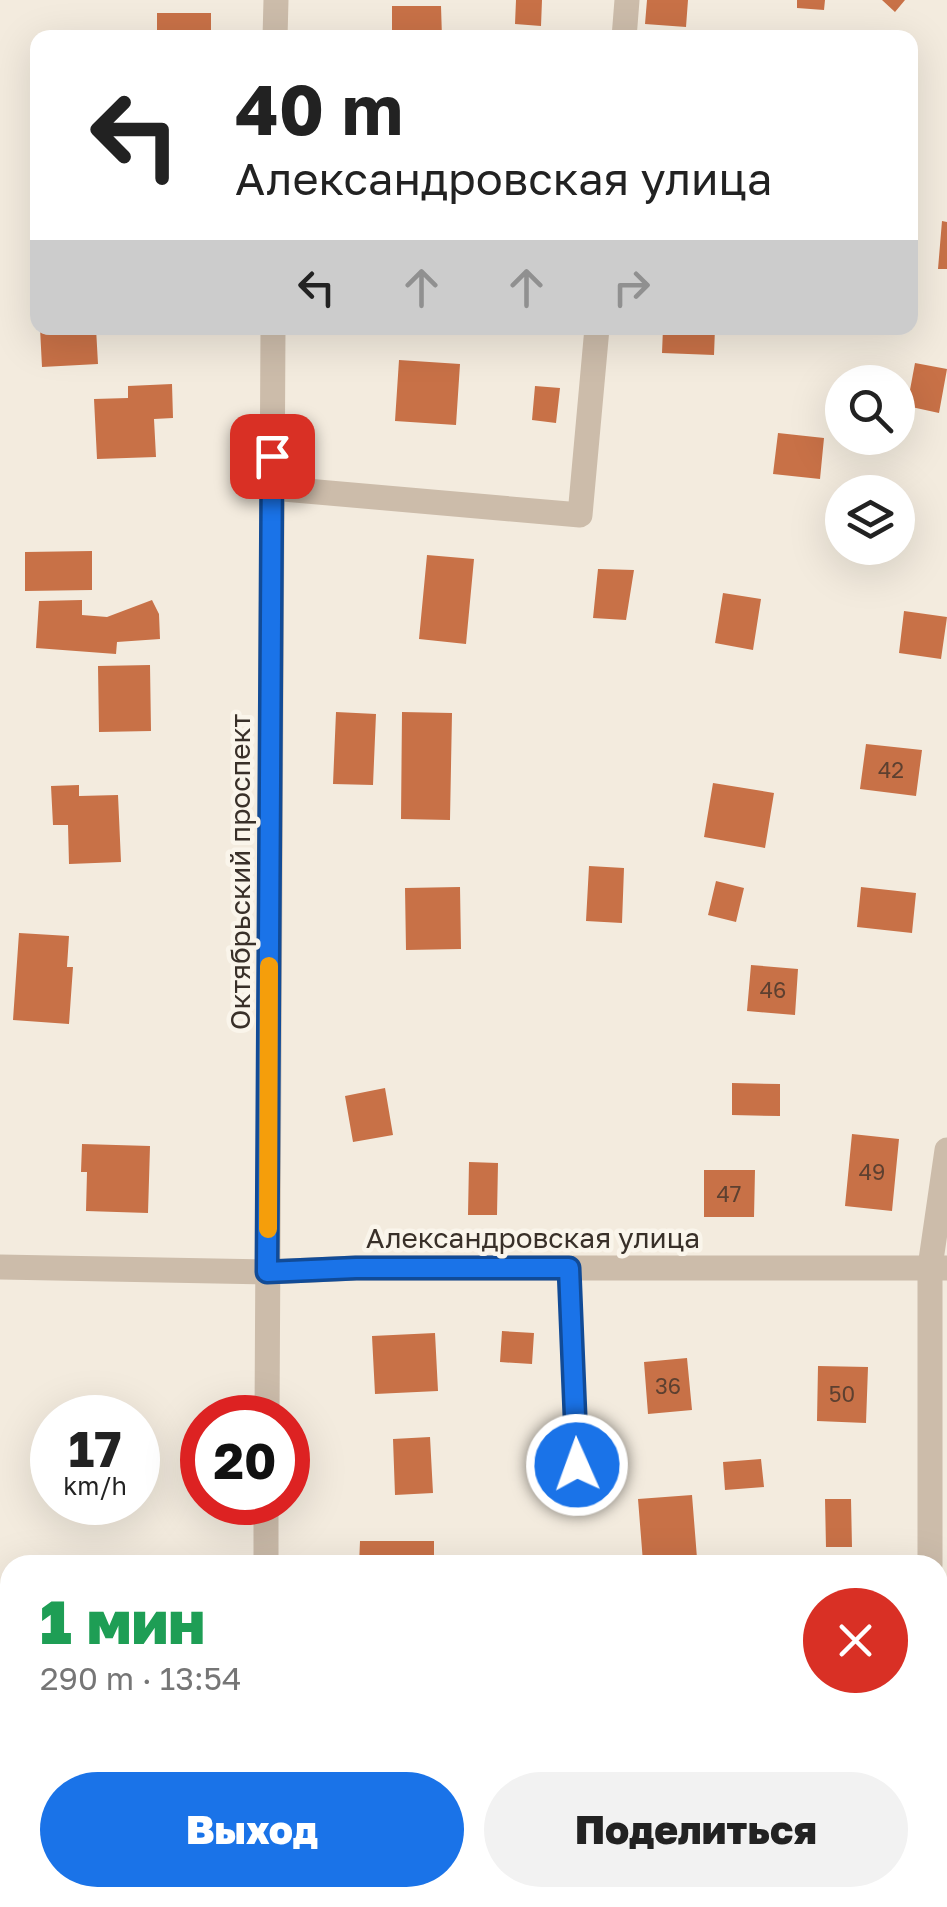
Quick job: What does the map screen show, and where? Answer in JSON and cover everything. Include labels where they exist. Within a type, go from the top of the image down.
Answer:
[{"type":"street","points":[[276,0],[276,30]]},
{"type":"street","points":[[625,30],[627,0]]},
{"type":"street","name":"Октябрьский проспект","points":[[267,1395],[274,335]]},
{"type":"street","points":[[272,488],[580,515],[596,335]]},
{"type":"street","points":[[930,1555],[939,1268],[947,1150]]},
{"type":"street","name":"Александровская улица","points":[[0,1267],[267,1272],[356,1268],[939,1268]]},
{"type":"street","points":[[266,1525],[266,1555]]},
{"type":"lane","points":[[569,1268],[578,1499]]},
{"type":"building","points":[[516,0],[542,0],[541,26],[515,24]]},
{"type":"building","points":[[647,0],[688,0],[686,27],[645,24]]},
{"type":"building","points":[[797,0],[825,0],[824,10],[797,8]]},
{"type":"building","points":[[882,0],[905,0],[895,12]]},
{"type":"building","points":[[392,6],[441,6],[442,30],[392,30]]},
{"type":"building","points":[[157,13],[211,13],[211,30],[157,30]]},
{"type":"building","points":[[942,221],[947,222],[947,269],[938,269]]},
{"type":"building","points":[[40,335],[96,335],[98,364],[42,367]]},
{"type":"building","points":[[663,335],[715,335],[714,355],[662,353]]},
{"type":"building","points":[[399,360],[460,364],[456,425],[395,421]]},
{"type":"building","points":[[915,365],[947,369],[939,413],[915,408]]},
{"type":"building","points":[[172,384],[173,418],[154,419],[156,457],[97,459],[94,399],[128,398],[128,386]]},
{"type":"building","points":[[535,386],[560,388],[556,423],[532,420]]},
{"type":"building","points":[[778,433],[824,438],[820,479],[773,474]]},
{"type":"building","points":[[92,551],[92,590],[25,591],[25,552]]},
{"type":"building","points":[[427,555],[474,559],[466,644],[419,639]]},
{"type":"building","points":[[598,569],[634,570],[626,620],[593,618]]},
{"type":"building","points":[[723,593],[761,599],[753,650],[715,643]]},
{"type":"building","points":[[82,600],[82,615],[107,617],[152,600],[159,614],[160,639],[117,642],[116,654],[36,648],[39,601]]},
{"type":"building","points":[[904,611],[947,617],[941,659],[899,653]]},
{"type":"building","points":[[150,665],[151,731],[99,732],[98,666]]},
{"type":"building","points":[[336,712],[376,714],[373,785],[333,784]]},
{"type":"building","points":[[402,712],[452,713],[450,820],[401,819]]},
{"type":"building","points":[[866,744],[922,750],[916,796],[860,789]]},
{"type":"building","points":[[713,783],[774,793],[765,848],[704,837]]},
{"type":"building","points":[[79,785],[79,796],[118,795],[121,862],[69,864],[68,825],[53,825],[51,786]]},
{"type":"building","points":[[589,866],[624,868],[622,923],[586,921]]},
{"type":"building","points":[[716,881],[744,888],[736,922],[708,915]]},
{"type":"building","points":[[460,887],[461,949],[406,950],[405,888]]},
{"type":"building","points":[[861,887],[916,893],[912,933],[857,927]]},
{"type":"building","points":[[19,933],[69,936],[67,967],[73,967],[69,1024],[13,1020]]},
{"type":"building","points":[[751,965],[798,969],[795,1015],[747,1011]]},
{"type":"building","points":[[732,1083],[780,1084],[780,1116],[732,1115]]},
{"type":"building","points":[[385,1088],[393,1135],[353,1142],[345,1096]]},
{"type":"building","points":[[852,1134],[899,1139],[892,1211],[845,1206]]},
{"type":"building","points":[[82,1144],[150,1146],[148,1213],[86,1211],[87,1172],[81,1172]]},
{"type":"building","points":[[469,1162],[498,1163],[497,1215],[468,1215]]},
{"type":"building","points":[[704,1170],[755,1170],[754,1217],[704,1217]]},
{"type":"building","points":[[502,1331],[534,1333],[532,1364],[500,1362]]},
{"type":"building","points":[[435,1333],[438,1391],[375,1394],[372,1336]]},
{"type":"building","points":[[687,1358],[692,1410],[648,1414],[644,1362]]},
{"type":"building","points":[[818,1366],[868,1367],[866,1423],[817,1421]]},
{"type":"building","points":[[430,1437],[433,1493],[395,1495],[393,1439]]},
{"type":"building","points":[[761,1459],[764,1487],[725,1490],[723,1462]]},
{"type":"building","points":[[692,1495],[697,1555],[642,1555],[638,1499]]},
{"type":"building","points":[[825,1499],[851,1499],[852,1547],[826,1547]]},
{"type":"building","points":[[360,1541],[434,1541],[434,1555],[359,1555]]},
{"type":"slow traffic","points":[[268,1229],[269,966]]},
{"type":"route","points":[[272,456],[267,1272],[569,1268],[577,1465]]}]
